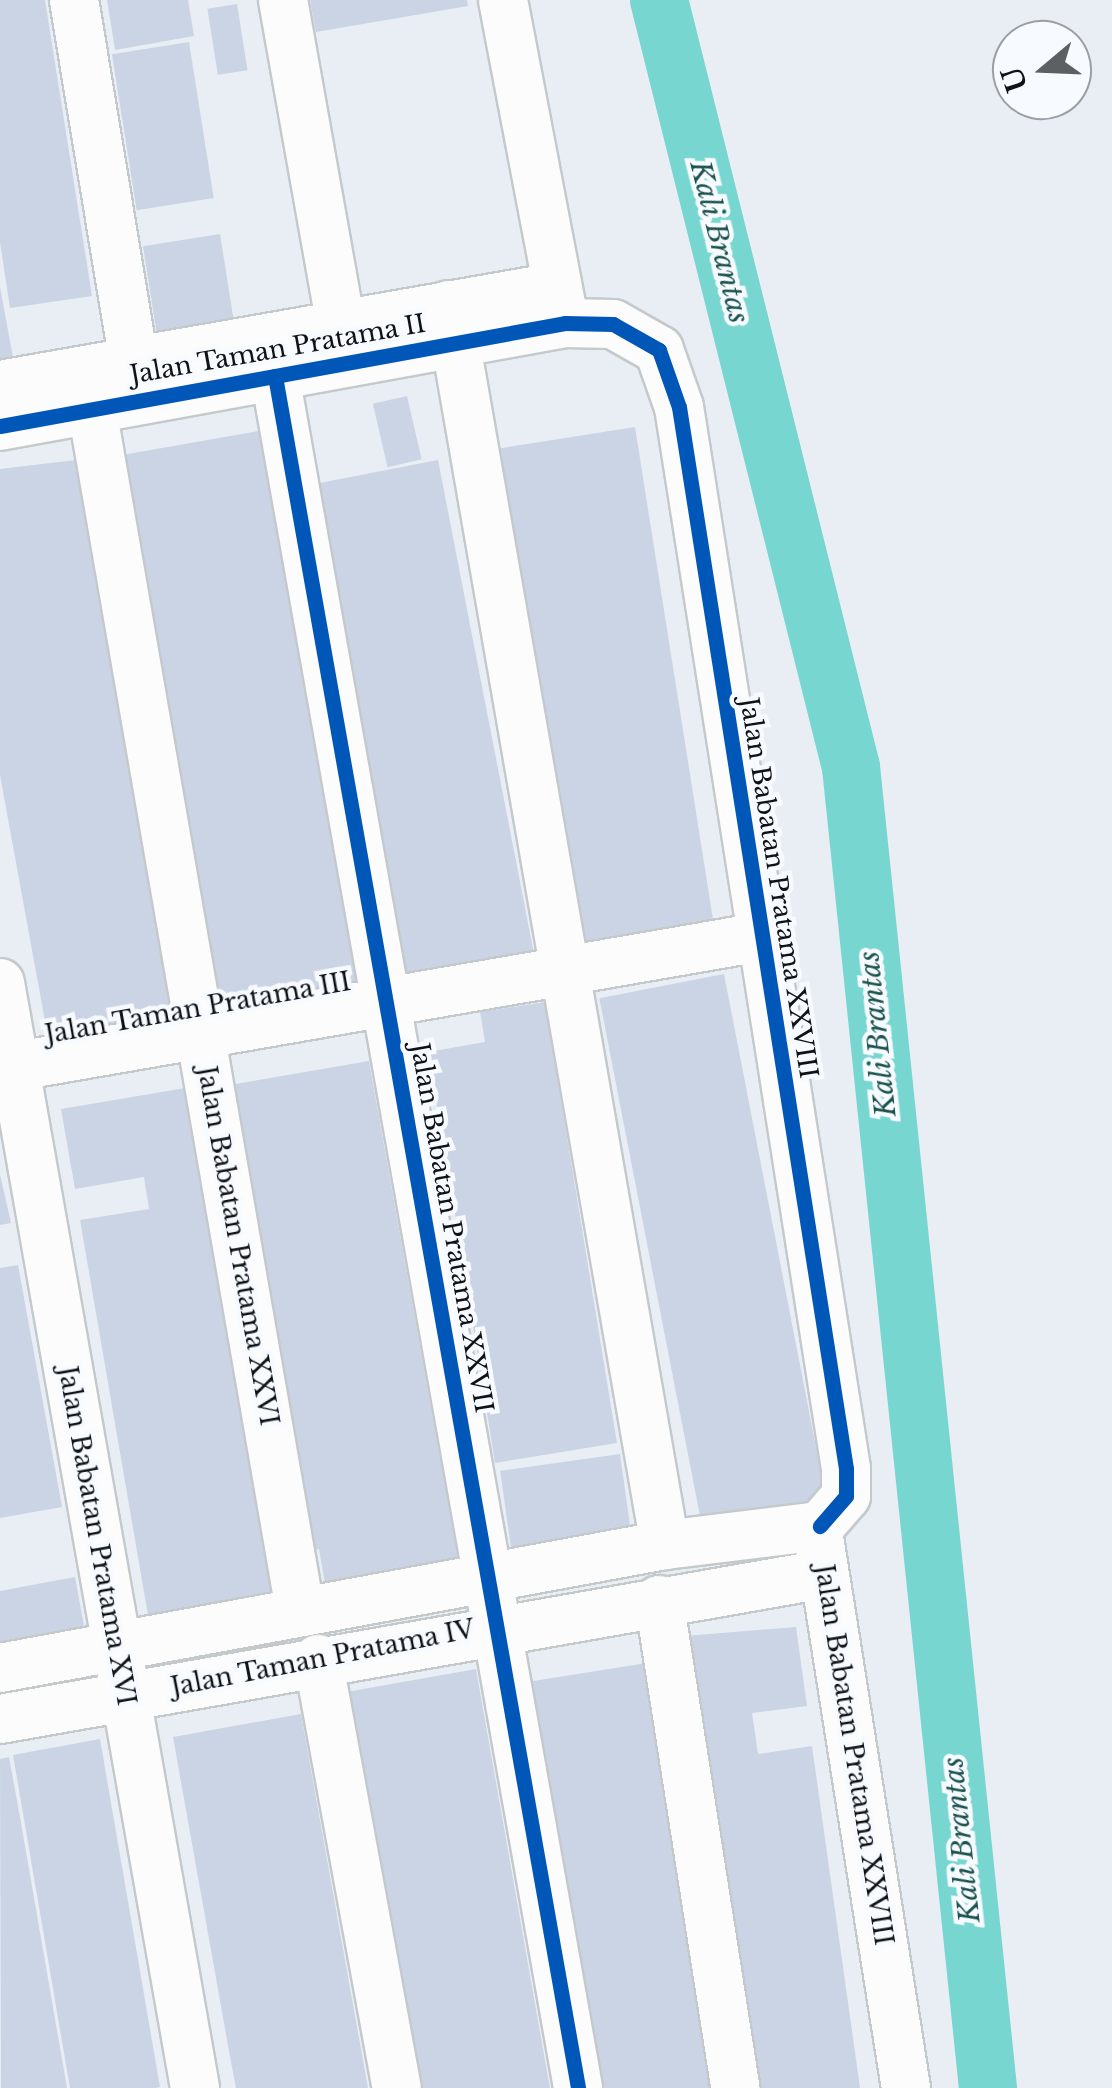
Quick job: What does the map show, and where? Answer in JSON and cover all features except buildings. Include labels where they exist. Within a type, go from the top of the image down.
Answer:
[{"type":"street","points":[[74,0],[134,362]]},
{"type":"street","points":[[283,0],[342,324]]},
{"type":"street","points":[[504,0],[560,305]]},
{"type":"street","name":"Jalan Taman Pratama II","points":[[0,426],[276,376],[453,324],[560,305]]},
{"type":"street","name":"Jalan Babatan Pratama XXVIII","points":[[560,305],[639,334],[659,350],[671,377],[846,1469],[846,1496],[820,1526],[824,1574],[906,2088]]},
{"type":"street","name":"Jalan Taman Pratama II","points":[[0,385],[342,324],[453,324]]},
{"type":"street","points":[[453,324],[665,1545]]},
{"type":"street","name":"Jalan Babatan Pratama XXVII","points":[[276,376],[578,2088]]},
{"type":"street","name":"Jalan Babatan Pratama XXVI","points":[[92,409],[300,1609]]},
{"type":"street","name":"Jalan Taman Pratama III","points":[[7,1068],[760,937]]},
{"type":"street","name":"Jalan Babatan Pratama XVI","points":[[0,983],[7,1068],[195,2088]]},
{"type":"street","name":"Jalan Taman Pratama IV","points":[[0,1668],[300,1609],[665,1545],[820,1526]]},
{"type":"street","name":"Jalan Taman Pratama IV","points":[[0,1719],[496,1627],[824,1574]]},
{"type":"street","points":[[659,1600],[735,2088]]},
{"type":"street","points":[[318,1659],[396,2088]]},
{"type":"waterway","name":"Kali Brantas","points":[[659,0],[851,767],[988,2088]]},
{"type":"cycle path","points":[[0,426],[565,323],[613,324],[659,350],[679,407],[846,1469],[846,1496],[820,1526]]},
{"type":"cycle path","points":[[275,376],[578,2088]]}]
